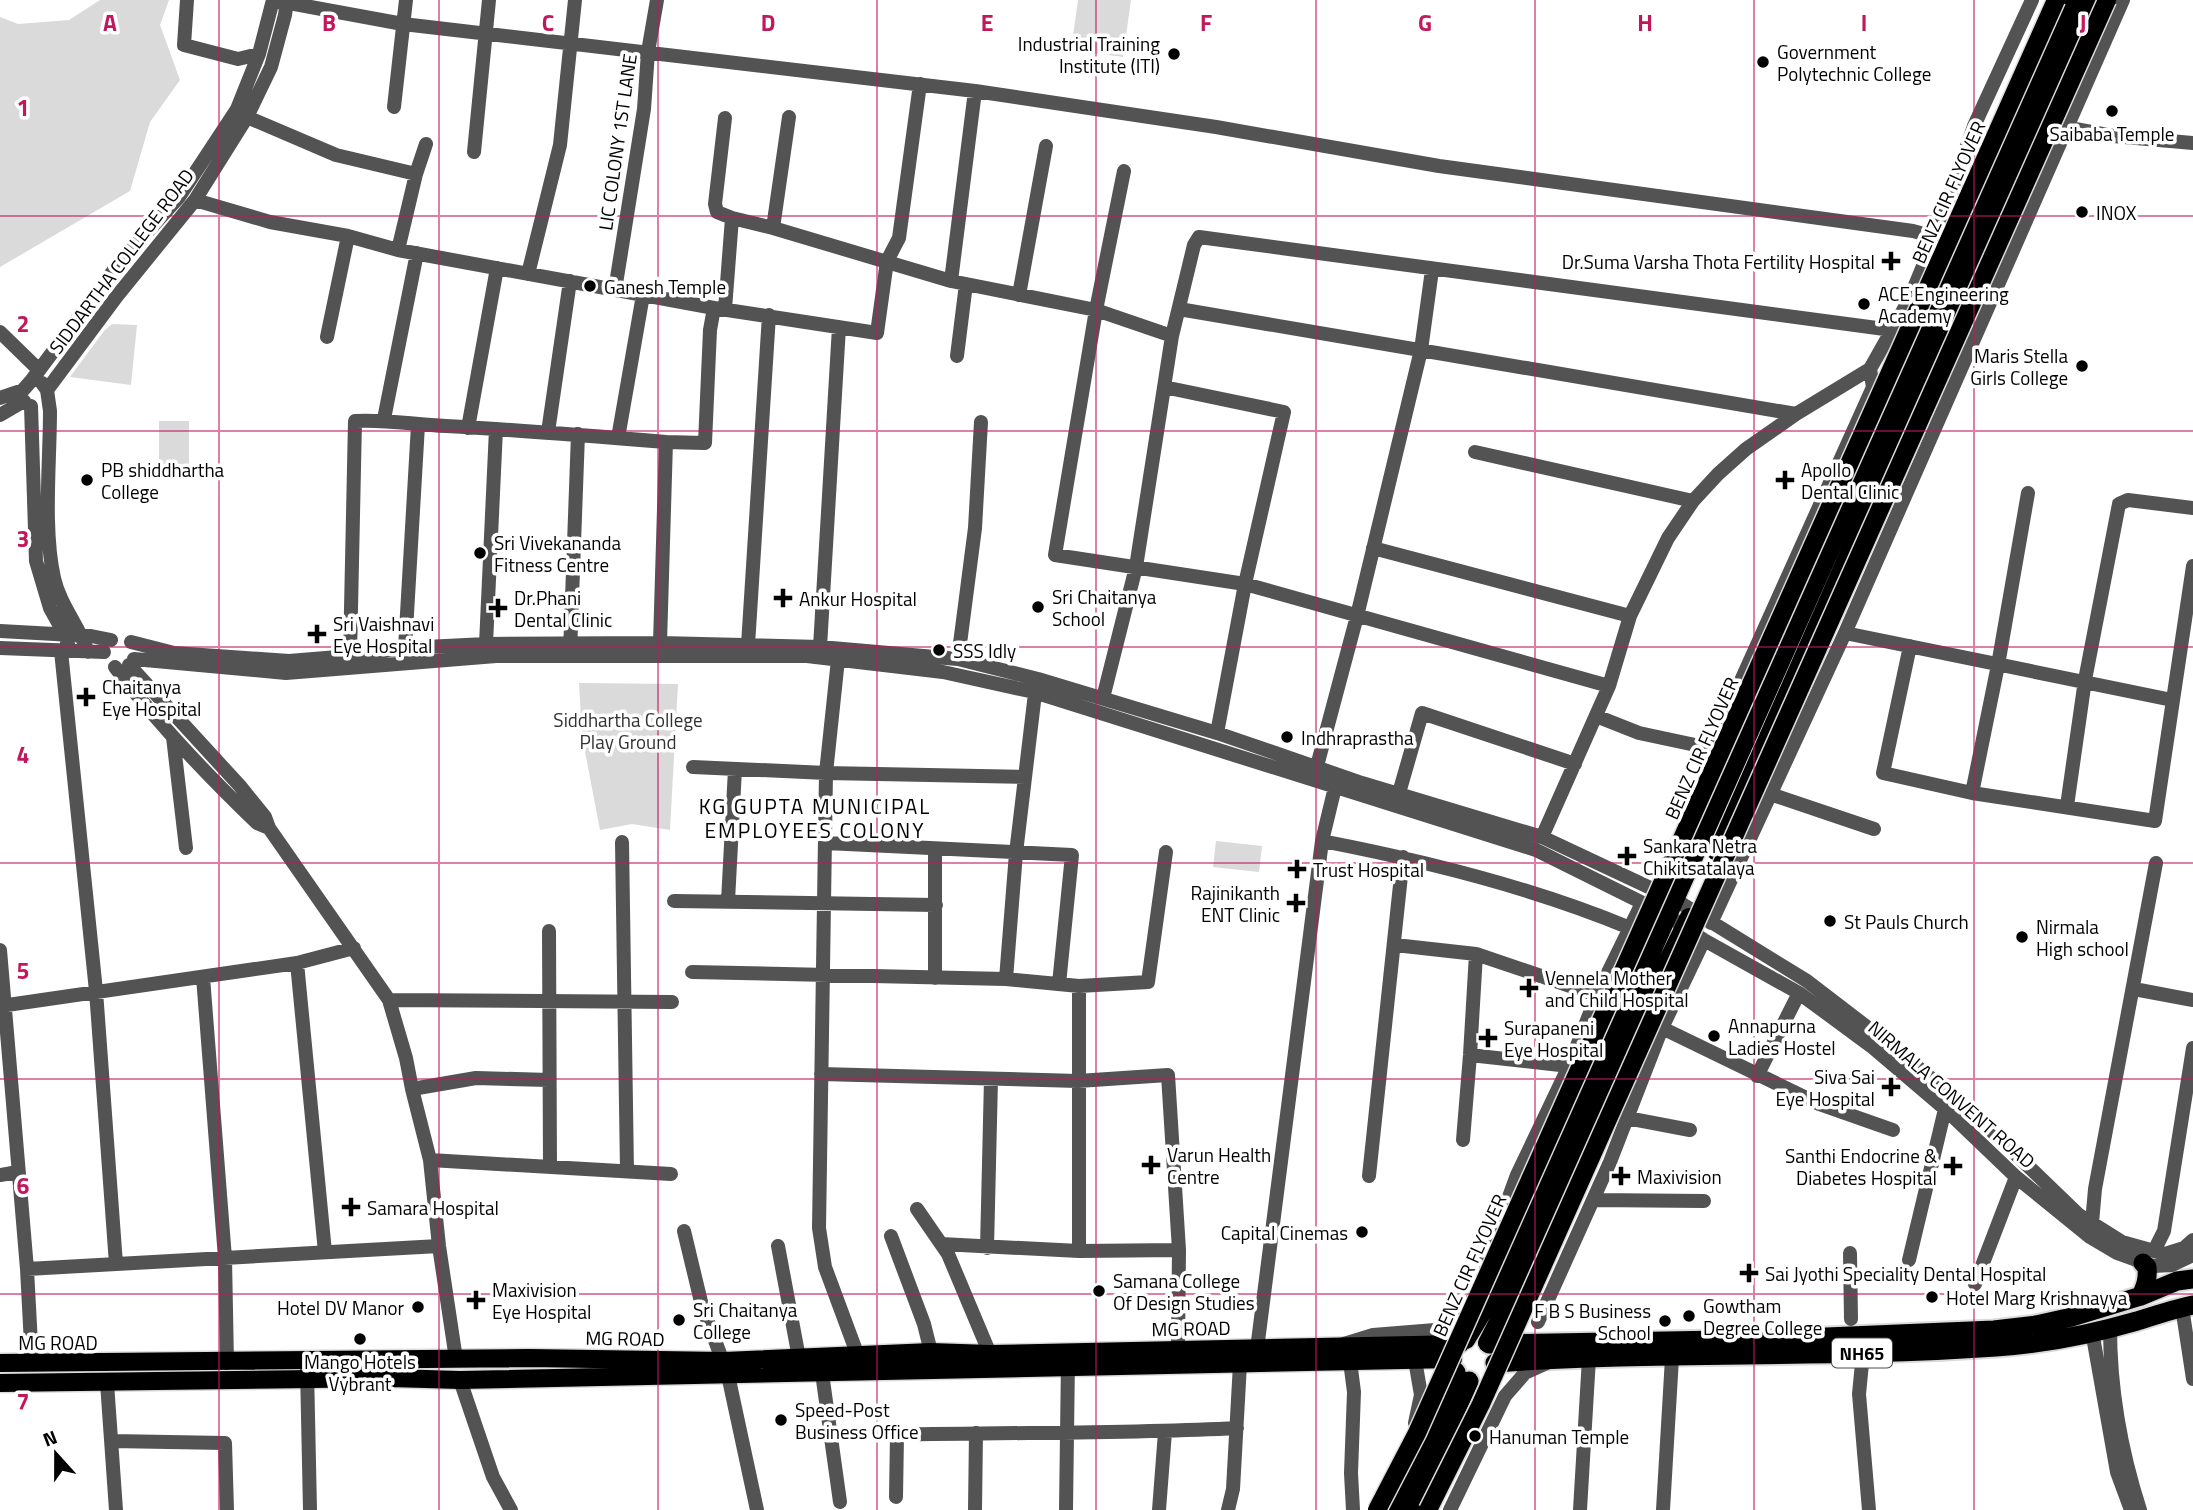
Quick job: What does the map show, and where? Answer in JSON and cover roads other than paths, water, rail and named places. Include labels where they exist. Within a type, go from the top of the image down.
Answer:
[{"type":"highway","points":[[2141,1296],[2147,1284],[2148,1257]]},
{"type":"highway","name":"NH65","points":[[1461,1359],[1473,1338],[1488,1343],[1589,1358],[1863,1353],[2036,1325],[2098,1310],[2177,1281],[2193,1279]]},
{"type":"highway","name":"NH65","points":[[1495,1363],[1554,1351],[1777,1339],[1939,1341],[1996,1347],[2044,1341],[2101,1329],[2188,1306]]},
{"type":"highway","points":[[1461,1359],[1478,1381],[1486,1378],[1495,1363],[1493,1349],[1488,1343]]},
{"type":"highway","points":[[1410,1510],[1437,1457],[1461,1359]]},
{"type":"highway","points":[[1394,1510],[1461,1359]]},
{"type":"main road","name":"BENZ CIR FLYOVER","points":[[1377,1510],[1417,1433],[2056,0]]},
{"type":"main road","points":[[1461,1359],[1499,1285],[1626,1012],[2076,0]]},
{"type":"main road","points":[[1488,1343],[1634,1029],[1689,918],[2092,0]]},
{"type":"main road","points":[[1429,1510],[1487,1391],[2107,0]]},
{"type":"main road","name":"MG ROAD","points":[[0,1383],[390,1378],[460,1380],[588,1376],[726,1368],[799,1357],[931,1352],[955,1361],[990,1354],[1068,1360],[1178,1349],[1336,1347],[1461,1359]]},
{"type":"main road","points":[[456,1359],[460,1380]]},
{"type":"main road","name":"MG ROAD","points":[[0,1363],[456,1359],[821,1373],[955,1361],[1068,1360],[1240,1364],[1461,1359]]},
{"type":"street","points":[[187,0],[184,45],[238,60],[259,54]]},
{"type":"street","points":[[394,107],[406,0]]},
{"type":"street","points":[[474,152],[489,0]]},
{"type":"street","points":[[528,274],[560,145],[575,0]]},
{"type":"street","name":"LIC COLONY 1ST LANE","points":[[615,290],[644,109],[648,52],[657,0]]},
{"type":"street","points":[[1542,837],[1609,685],[1630,617],[1668,538],[1693,501],[1746,449],[1796,414],[1870,369],[1909,300],[1935,237],[1973,126],[2032,0]]},
{"type":"street","points":[[1711,923],[1845,633],[2123,0]]},
{"type":"street","points":[[283,1],[403,24],[975,91],[1216,127],[1439,166],[1913,231],[1965,245]]},
{"type":"street","name":"SIDDARTHA COLLEGE ROAD","points":[[30,390],[120,262],[179,197],[237,109],[283,1]]},
{"type":"street","name":"SIDDARTHA COLLEGE ROAD","points":[[47,393],[117,296],[195,200],[247,117],[271,67],[283,1]]},
{"type":"street","points":[[195,200],[270,222],[348,236],[398,250],[720,309],[877,333],[887,261],[898,238],[920,84]]},
{"type":"street","points":[[957,356],[958,282],[975,91]]},
{"type":"street","points":[[247,117],[336,155],[416,174]]},
{"type":"street","points":[[773,228],[789,117]]},
{"type":"street","points":[[725,118],[715,209],[717,212],[958,282],[1096,310],[1172,336]]},
{"type":"street","points":[[2039,123],[2113,136],[2193,143]]},
{"type":"street","points":[[398,250],[426,144]]},
{"type":"street","points":[[1019,295],[1046,146]]},
{"type":"street","points":[[1124,171],[1096,310],[1055,555],[1245,584],[1609,685]]},
{"type":"street","points":[[349,656],[355,421],[384,419],[418,425],[705,443],[710,330],[720,309],[732,218]]},
{"type":"street","points":[[327,337],[348,236]]},
{"type":"street","points":[[1103,698],[1136,568],[1172,336],[1194,245],[1199,237],[1892,330]]},
{"type":"street","points":[[384,419],[417,253]]},
{"type":"street","points":[[468,428],[497,268]]},
{"type":"street","points":[[1317,766],[1357,616],[1421,350],[1432,270]]},
{"type":"street","points":[[548,432],[570,281]]},
{"type":"street","points":[[618,438],[643,295]]},
{"type":"street","points":[[1179,309],[1796,414]]},
{"type":"street","points":[[748,645],[769,315]]},
{"type":"street","points":[[820,647],[839,327]]},
{"type":"street","points":[[0,332],[30,390],[41,405],[47,393]]},
{"type":"street","points":[[1651,888],[1873,387],[1870,369]]},
{"type":"street","points":[[0,415],[39,382],[47,393],[50,411],[50,548],[55,581],[66,610],[83,636],[88,652]]},
{"type":"street","points":[[1164,387],[1284,412],[1245,584],[1217,733]]},
{"type":"street","points":[[0,398],[30,390]]},
{"type":"street","points":[[30,390],[37,561],[50,608],[65,635],[96,991],[116,1264]]},
{"type":"street","points":[[958,659],[975,528],[981,422]]},
{"type":"street","points":[[405,648],[418,425]]},
{"type":"street","points":[[486,644],[496,429]]},
{"type":"street","points":[[570,650],[578,434]]},
{"type":"street","points":[[660,643],[666,442]]},
{"type":"street","points":[[1475,452],[1693,501]]},
{"type":"street","points":[[1972,793],[2028,493]]},
{"type":"street","points":[[2067,806],[2085,680],[2119,504],[2128,500],[2193,508]]},
{"type":"street","points":[[1373,548],[1630,617]]},
{"type":"street","points":[[1910,646],[1883,773],[1972,793],[2155,821],[2193,566]]},
{"type":"street","points":[[0,631],[83,636],[108,646]]},
{"type":"street","points":[[1845,633],[2172,699]]},
{"type":"street","points":[[0,648],[88,652],[108,646],[121,637],[174,653],[277,660],[349,656],[405,648],[486,644],[570,650],[807,656],[838,654],[958,659],[1150,727],[1336,781],[1536,850],[1642,903],[1671,907]]},
{"type":"street","points":[[126,664],[135,650],[131,642]]},
{"type":"street","points":[[108,646],[107,662],[286,673],[660,643],[820,647],[838,654],[1103,698],[1217,733],[1317,766],[1336,781],[1399,793],[1542,837],[1651,888],[1671,907],[1689,918]]},
{"type":"street","points":[[838,654],[825,773],[819,1228],[825,1266],[858,1356]]},
{"type":"street","points":[[126,664],[173,737],[257,823],[269,828]]},
{"type":"street","points":[[126,664],[240,786],[265,817],[269,828],[389,1000],[430,1160],[439,1246],[456,1359]]},
{"type":"street","points":[[1006,979],[1016,852],[1036,685]]},
{"type":"street","points":[[1399,793],[1422,713],[1576,764]]},
{"type":"street","points":[[1596,716],[1639,733],[1714,749]]},
{"type":"street","points":[[173,737],[186,848]]},
{"type":"street","points":[[693,766],[825,773],[1024,777]]},
{"type":"street","points":[[729,901],[735,769]]},
{"type":"street","points":[[1257,1349],[1322,841],[1336,781]]},
{"type":"street","points":[[1770,794],[1874,829]]},
{"type":"street","points":[[1322,841],[1403,857],[1591,912],[1630,928]]},
{"type":"street","points":[[622,842],[627,1171]]},
{"type":"street","points":[[826,843],[1072,855],[1059,984]]},
{"type":"street","points":[[935,849],[935,978]]},
{"type":"street","points":[[692,972],[1006,979],[1079,986],[1148,982],[1166,852]]},
{"type":"street","points":[[1369,1176],[1403,857]]},
{"type":"street","points":[[2092,1223],[2095,1189],[2156,863]]},
{"type":"street","points":[[674,901],[936,905]]},
{"type":"street","points":[[1336,1347],[1373,1335],[1434,1330],[1451,1321],[1473,1297],[1517,1175],[1569,1066],[1597,995],[1642,903]]},
{"type":"street","name":"NIRMALA CONVENT ROAD","points":[[1689,918],[1711,923],[1807,981],[1893,1046],[1973,1113],[2079,1216],[2161,1267],[2174,1258]]},
{"type":"street","name":"NIRMALA CONVENT ROAD","points":[[1689,918],[1704,940],[1799,993],[1871,1046],[1945,1109],[2016,1177],[2090,1237],[2148,1257]]},
{"type":"street","points":[[549,931],[550,1167]]},
{"type":"street","points":[[1538,1322],[1593,1200],[1662,1028],[1704,940]]},
{"type":"street","points":[[1395,945],[1476,954],[1597,995]]},
{"type":"street","points":[[2,1006],[297,963],[354,947]]},
{"type":"street","points":[[0,950],[2,1006],[27,1269],[32,1363]]},
{"type":"street","points":[[1463,1140],[1476,954]]},
{"type":"street","points":[[297,963],[325,1252]]},
{"type":"street","points":[[203,977],[225,1258],[227,1363]]},
{"type":"street","points":[[1079,986],[1079,1251]]},
{"type":"street","points":[[2134,989],[2193,1000]]},
{"type":"street","points":[[1757,1076],[1799,993]]},
{"type":"street","points":[[389,1000],[672,1002]]},
{"type":"street","points":[[1662,1028],[1819,1104],[1894,1130]]},
{"type":"street","points":[[2148,1257],[2164,1231],[2193,1048]]},
{"type":"street","points":[[1471,1055],[1569,1066]]},
{"type":"street","points":[[821,1074],[1078,1081],[1168,1075],[1179,1250],[1178,1349]]},
{"type":"street","points":[[412,1089],[476,1078],[549,1080]]},
{"type":"street","points":[[986,1248],[991,1079]]},
{"type":"street","points":[[1909,1260],[1945,1109]]},
{"type":"street","points":[[1627,1118],[1690,1130]]},
{"type":"street","points":[[430,1160],[671,1174]]},
{"type":"street","points":[[0,1175],[18,1172]]},
{"type":"street","points":[[1975,1284],[2016,1177]]},
{"type":"street","points":[[1593,1200],[1704,1201]]},
{"type":"street","points":[[917,1209],[948,1254],[990,1354]]},
{"type":"street","points":[[684,1231],[702,1306],[726,1368],[757,1510]]},
{"type":"street","points":[[891,1236],[924,1324],[931,1352]]},
{"type":"street","points":[[2174,1258],[2193,1240]]},
{"type":"street","points":[[941,1244],[1079,1251],[1179,1250]]},
{"type":"street","points":[[27,1269],[439,1246]]},
{"type":"street","points":[[778,1246],[799,1357]]},
{"type":"street","points":[[1850,1253],[1851,1319]]},
{"type":"street","points":[[2174,1258],[2193,1255]]},
{"type":"street","points":[[1450,1510],[1498,1409],[1525,1373],[1554,1351],[1520,1279]]},
{"type":"street","points":[[1473,1297],[1499,1285]]},
{"type":"street","points":[[2188,1306],[2193,1379]]},
{"type":"street","points":[[2101,1329],[2117,1472],[2131,1510]]},
{"type":"street","points":[[2101,1329],[2110,1354],[2118,1421],[2128,1472],[2140,1510]]},
{"type":"street","points":[[1863,1353],[1859,1394],[1869,1510]]},
{"type":"street","points":[[1580,1510],[1589,1358]]},
{"type":"street","points":[[1663,1510],[1672,1358]]},
{"type":"street","points":[[307,1360],[310,1510]]},
{"type":"street","points":[[1066,1510],[1068,1360]]},
{"type":"street","points":[[1367,1510],[1393,1472],[1413,1429],[1421,1395],[1415,1360]]},
{"type":"street","points":[[1350,1361],[1354,1392],[1351,1473],[1353,1510]]},
{"type":"street","points":[[1228,1510],[1233,1489],[1240,1364]]},
{"type":"street","points":[[821,1373],[840,1502]]},
{"type":"street","points":[[460,1380],[493,1477],[511,1510]]},
{"type":"street","points":[[107,1383],[116,1510]]},
{"type":"street","points":[[896,1497],[897,1435],[1166,1432],[1237,1428]]},
{"type":"street","points":[[1159,1510],[1166,1432]]},
{"type":"street","points":[[975,1510],[976,1433]]},
{"type":"street","points":[[112,1441],[225,1443],[226,1510]]},
{"type":"street","points":[[1437,1457],[1483,1443]]},
{"type":"place","name":"Industrial Training Institute (ITI)","points":[[1174,54]]},
{"type":"place","name":"Government Polytechnic College","points":[[1763,62]]},
{"type":"place","name":"Saibaba Temple","points":[[2112,111]]},
{"type":"place","name":"INOX","points":[[2082,212]]},
{"type":"place","name":"Dr.Suma Varsha Thota Fertility Hospital","points":[[1891,261]]},
{"type":"place","name":"Ganesh Temple","points":[[590,286]]},
{"type":"place","name":"ACE Engineering Academy","points":[[1864,304]]},
{"type":"place","name":"Maris Stella Girls College","points":[[2082,366]]},
{"type":"place","name":"PB shiddhartha College","points":[[87,480]]},
{"type":"place","name":"Apollo Dental Clinic","points":[[1785,480]]},
{"type":"place","name":"Sri Vivekananda Fitness Centre","points":[[480,553]]},
{"type":"place","name":"Ankur Hospital","points":[[783,598]]},
{"type":"place","name":"Sri Chaitanya School","points":[[1038,607]]},
{"type":"place","name":"Dr.Phani Dental Clinic","points":[[498,608]]},
{"type":"place","name":"Sri Vaishnavi Eye Hospital","points":[[317,634]]},
{"type":"place","name":"SSS Idly","points":[[939,650]]},
{"type":"place","name":"Chaitanya Eye Hospital","points":[[86,697]]},
{"type":"place","name":"Indhraprastha","points":[[1287,737]]},
{"type":"place","name":"Sankara Netra Chikitsatalaya","points":[[1627,856]]},
{"type":"place","name":"Trust Hospital","points":[[1297,869]]},
{"type":"place","name":"Rajinikanth ENT Clinic","points":[[1296,903]]},
{"type":"place","name":"St Pauls Church","points":[[1830,921]]},
{"type":"place","name":"Nirmala High school","points":[[2022,937]]},
{"type":"place","name":"Vennela Mother and Child Hospital","points":[[1529,988]]},
{"type":"place","name":"Annapurna Ladies Hostel","points":[[1714,1036]]},
{"type":"place","name":"Surapaneni Eye Hospital","points":[[1488,1038]]},
{"type":"place","name":"Siva Sai Eye Hospital","points":[[1891,1087]]},
{"type":"place","name":"Varun Health Centre","points":[[1151,1165]]},
{"type":"place","name":"Santhi Endocrine & Diabetes Hospital","points":[[1953,1166]]},
{"type":"place","name":"Maxivision","points":[[1621,1176]]},
{"type":"place","name":"Samara Hospital","points":[[351,1207]]},
{"type":"place","name":"Capital Cinemas","points":[[1362,1232]]},
{"type":"place","name":"Sai Jyothi Speciality Dental Hospital","points":[[1749,1273]]},
{"type":"place","name":"Samana College Of Design Studies","points":[[1099,1291]]},
{"type":"place","name":"Hotel Marg Krishnayya","points":[[1932,1297]]},
{"type":"place","name":"Maxivision Eye Hospital","points":[[476,1300]]},
{"type":"place","name":"Hotel DV Manor","points":[[418,1307]]},
{"type":"place","name":"Gowtham Degree College","points":[[1689,1316]]},
{"type":"place","name":"Sri Chaitanya College","points":[[679,1320]]},
{"type":"place","name":"F B S Business School","points":[[1665,1321]]},
{"type":"place","name":"Mango Hotels Vybrant","points":[[360,1339]]},
{"type":"place","name":"Speed-Post Business Office","points":[[781,1420]]},
{"type":"place","name":"Hanuman Temple","points":[[1475,1436]]},
{"type":"district","name":"KG GUPTA MUNICIPAL EMPLOYEES COLONY","points":[[815,818]]},
{"type":"park label","name":"Siddhartha College Play Ground","points":[[628,730]]}]
